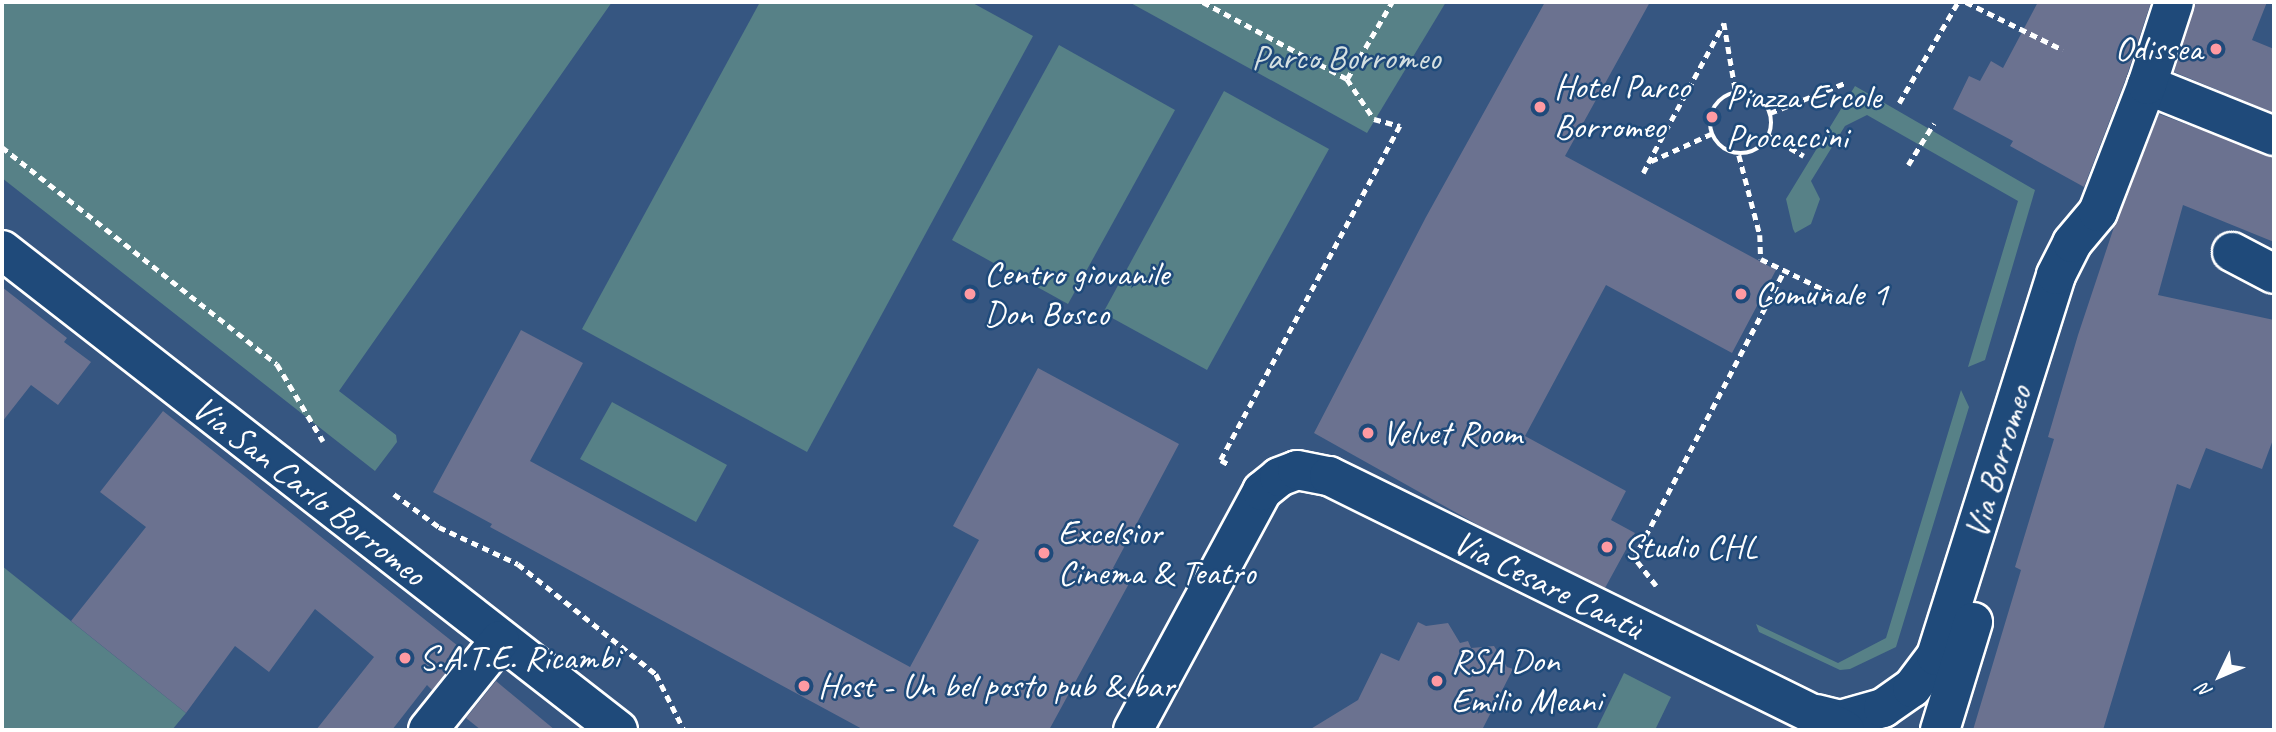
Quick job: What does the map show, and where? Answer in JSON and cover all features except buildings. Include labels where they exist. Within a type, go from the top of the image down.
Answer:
[{"type":"street","name":"Via Borromeo","points":[[1940,730],[2100,205],[2147,85],[2174,2]]},
{"type":"street","points":[[2147,85],[2274,136]]},
{"type":"street","name":"Via Borromeo","points":[[1883,708],[1912,688],[1925,673],[1944,637],[2056,275],[2072,243],[2100,205]]},
{"type":"street","name":"Via San Carlo Borromeo","points":[[2,250],[618,730]]},
{"type":"street","points":[[2232,252],[2274,274]]},
{"type":"street","name":"Via Cesare Cantù","points":[[1133,730],[1262,491],[1289,472],[1308,471],[1329,476],[1846,730]]},
{"type":"street","points":[[428,730],[500,640]]},
{"type":"street","name":"Via Cesare Cantù","points":[[1805,710],[1840,720],[1883,708]]},
{"type":"path","points":[[1203,2],[1347,79],[1374,119],[1400,126],[1221,460],[1233,467]]},
{"type":"path","points":[[1347,79],[1392,2]]},
{"type":"path","points":[[1899,103],[1958,2]]},
{"type":"path","points":[[1966,2],[2063,50]]},
{"type":"path","points":[[1643,173],[1724,23],[1736,93]]},
{"type":"path","points":[[1770,113],[1845,83]]},
{"type":"path","points":[[1736,93],[1754,95],[1764,102],[1770,113],[1772,125],[1769,136],[1752,153],[1739,155],[1728,152],[1712,134],[1712,111],[1720,100],[1736,93]]},
{"type":"path","points":[[1908,165],[1934,123]]},
{"type":"path","points":[[1648,163],[1712,134]]},
{"type":"path","points":[[1769,136],[1804,156]]},
{"type":"path","points":[[2,147],[277,364],[326,444]]},
{"type":"path","points":[[1739,155],[1760,235],[1761,259],[1839,297]]},
{"type":"path","points":[[1658,588],[1634,558],[1784,271]]},
{"type":"path","points":[[387,489],[439,527],[518,564],[656,674],[684,730]]},
{"type":"green space","points":[[2,2],[612,2],[339,391],[396,435],[397,442],[375,471],[2,178]]},
{"type":"green space","points":[[760,2],[971,2],[1033,36],[807,452],[582,329]]},
{"type":"green space","name":"Parco Borromeo","points":[[1129,2],[1446,2],[1367,133]]},
{"type":"green space","points":[[1059,45],[1175,110],[1068,304],[952,240]]},
{"type":"green space","points":[[1855,86],[2035,190],[1985,360],[1968,367],[2018,201],[1867,115],[1845,126],[1811,181],[1820,199],[1811,224],[1795,233],[1793,229],[1786,199]]},
{"type":"green space","points":[[1224,91],[1329,149],[1207,370],[1103,313]]},
{"type":"green space","points":[[1961,390],[1969,407],[1896,647],[1850,669],[1840,670],[1759,632],[1756,624],[1838,663],[1886,638]]},
{"type":"green space","points":[[612,402],[727,465],[696,522],[580,459]]},
{"type":"green space","points":[[2,566],[186,713],[172,730],[2,730]]},
{"type":"green space","points":[[1624,673],[1671,697],[1655,730],[1596,730]]},
{"type":"place","name":"Odissea","points":[[2216,49]]},
{"type":"place","name":"Hotel Parco Borromeo","points":[[1540,107]]},
{"type":"place","name":"Piazza Ercole Procaccini","points":[[1712,117]]},
{"type":"place","name":"Centro giovanile Don Bosco","points":[[970,294]]},
{"type":"place","name":"Comunale 1","points":[[1741,294]]},
{"type":"place","name":"Velvet Room","points":[[1368,433]]},
{"type":"place","name":"Studio CHL","points":[[1607,547]]},
{"type":"place","name":"Excelsior Cinema & Teatro","points":[[1044,553]]},
{"type":"place","name":"S.A.T.E. Ricambi","points":[[405,658]]},
{"type":"place","name":"RSA Don Emilio Meani","points":[[1437,681]]},
{"type":"place","name":"Host - Un bel posto pub & bar","points":[[804,686]]}]
